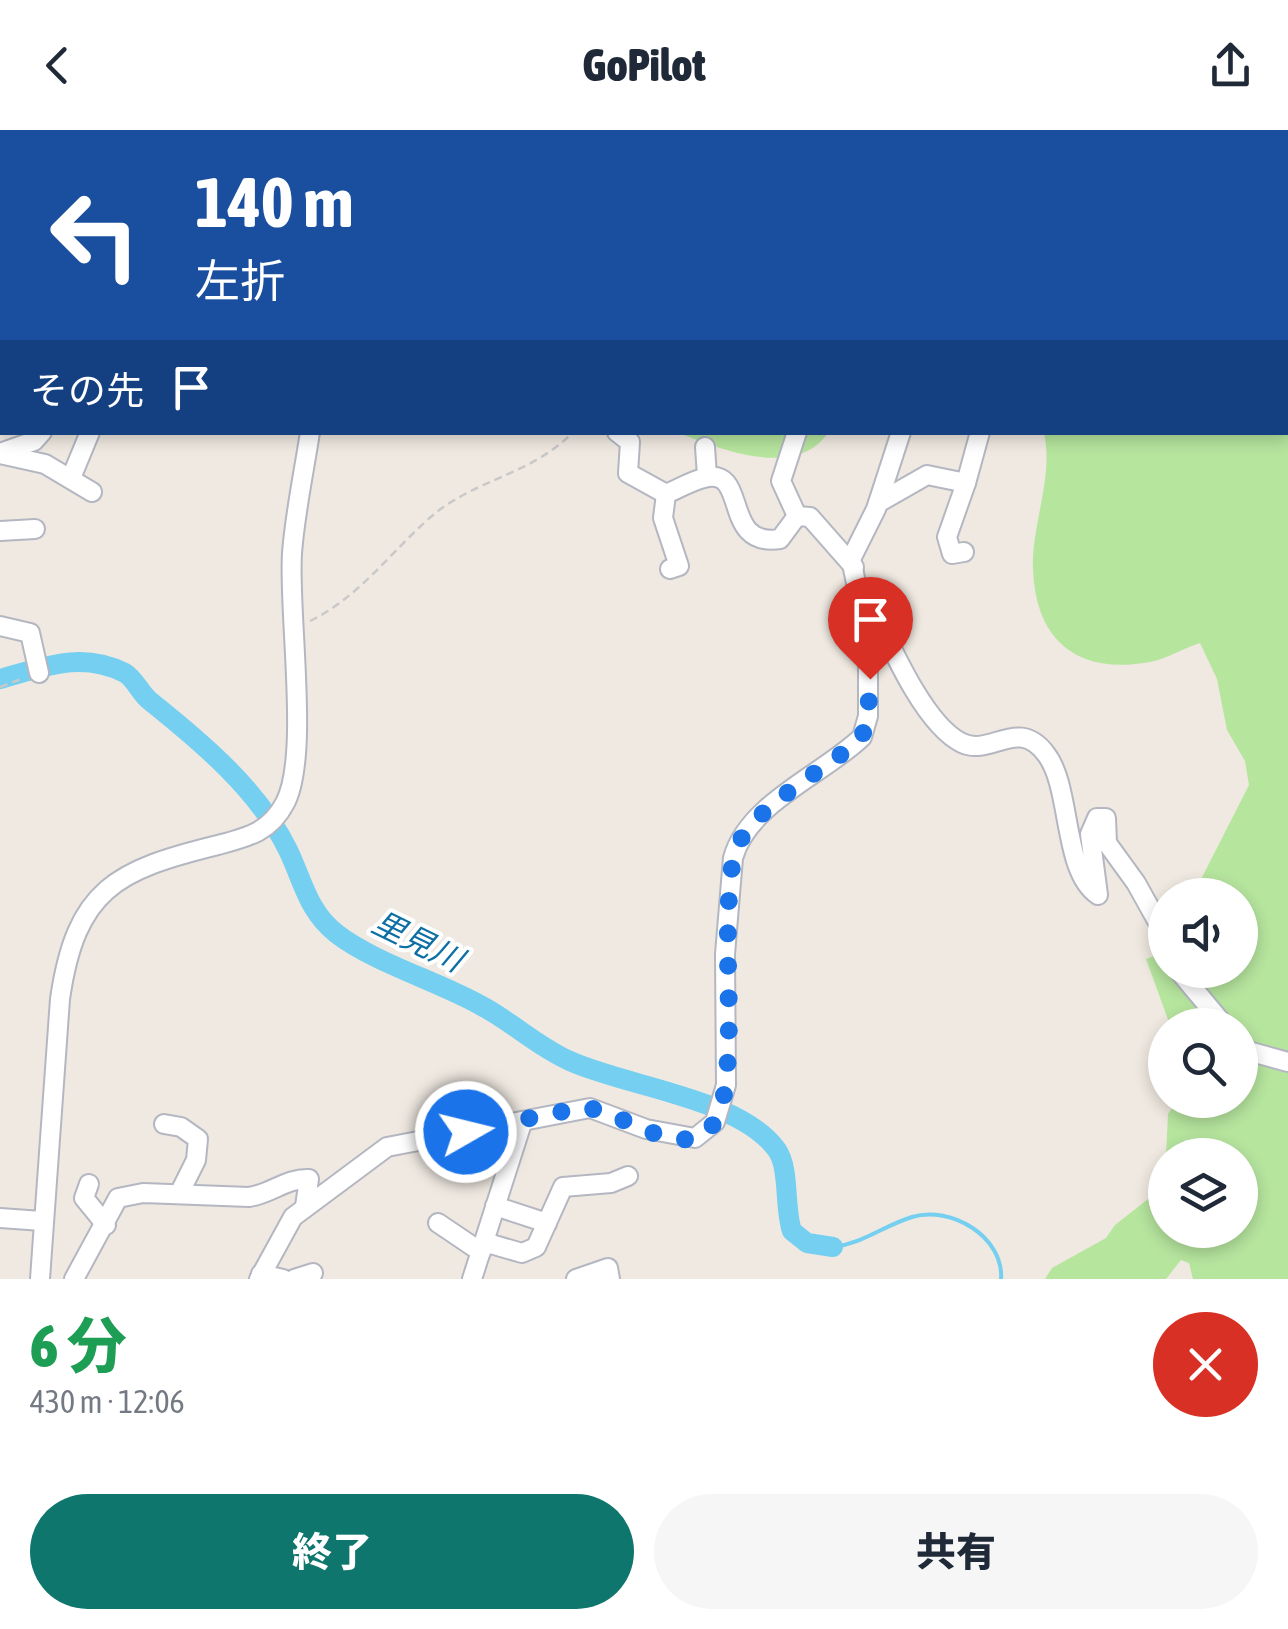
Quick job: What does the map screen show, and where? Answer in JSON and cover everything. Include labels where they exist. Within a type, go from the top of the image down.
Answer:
[{"type":"street","points":[[0,454],[39,435]]},
{"type":"street","points":[[72,478],[89,435]]},
{"type":"street","points":[[40,1279],[60,1000],[67,954],[81,918],[103,892],[128,874],[164,858],[256,834],[273,823],[293,787],[296,758],[292,554],[310,435]]},
{"type":"street","points":[[620,435],[630,442],[628,472],[666,494]]},
{"type":"street","points":[[796,435],[781,480],[796,516]]},
{"type":"street","points":[[283,1279],[260,1277],[293,1216],[387,1147],[590,1108],[646,1129],[694,1138],[714,1122],[726,1085],[725,954],[736,844],[766,812],[842,757],[862,737],[868,716],[868,640],[850,560],[878,503],[900,435]]},
{"type":"street","points":[[964,552],[952,554],[947,537],[979,435]]},
{"type":"street","points":[[705,447],[707,476]]},
{"type":"street","points":[[0,454],[45,464],[92,492]]},
{"type":"street","points":[[878,503],[927,474],[966,484]]},
{"type":"street","points":[[666,494],[707,476],[722,480],[732,490],[742,526],[753,537],[780,539],[796,516]]},
{"type":"street","points":[[666,494],[663,518],[679,566],[670,569]]},
{"type":"street","points":[[796,516],[810,518],[850,560],[930,714],[962,743],[982,745],[1013,735],[1035,742],[1049,756],[1089,889],[1098,895],[1090,834],[1097,818],[1106,818],[1108,843],[1148,905]]},
{"type":"street","points":[[0,532],[35,529]]},
{"type":"street","points":[[0,626],[30,634],[39,673]]},
{"type":"street","points":[[1193,988],[1210,1008]]},
{"type":"street","points":[[1258,1054],[1288,1062]]},
{"type":"street","points":[[164,1124],[198,1139],[196,1160],[179,1194]]},
{"type":"street","points":[[472,1279],[522,1124]]},
{"type":"street","points":[[438,1223],[482,1247],[522,1253],[536,1247],[563,1187],[622,1174]]},
{"type":"street","points":[[74,1279],[118,1198],[179,1194],[249,1197],[266,1194],[287,1180],[309,1179],[304,1206]]},
{"type":"street","points":[[89,1184],[84,1198],[106,1225]]},
{"type":"street","points":[[496,1206],[546,1223]]},
{"type":"street","points":[[0,1218],[42,1222]]},
{"type":"street","points":[[576,1279],[608,1268],[610,1279]]},
{"type":"street","points":[[294,1279],[313,1273]]},
{"type":"path","points":[[293,620],[295,629],[334,610],[434,514],[462,496],[524,469],[569,435]]},
{"type":"path","points":[[0,687],[39,673]]},
{"type":"green space","points":[[684,435],[826,435],[814,447],[778,458],[716,447]]},
{"type":"green space","points":[[1044,435],[1288,435],[1288,1279],[1193,1279],[1189,1263],[1181,1260],[1166,1279],[1045,1279],[1052,1268],[1106,1238],[1115,1225],[1148,1199],[1148,1248],[1258,1248],[1258,1138],[1167,1138],[1168,1118],[1258,1118],[1258,1008],[1164,1008],[1157,988],[1258,988],[1258,878],[1202,878],[1249,785],[1245,761],[1227,730],[1217,679],[1200,643],[1156,661],[1125,665],[1083,658],[1053,635],[1036,595],[1033,570],[1046,467]]},
{"type":"waterway","name":"里見川","points":[[0,679],[78,662],[109,666],[125,673],[146,698],[245,787],[276,828],[319,916],[337,934],[369,954],[480,1005],[570,1061],[710,1106],[760,1132],[781,1158],[792,1231],[807,1243],[833,1247]]},
{"type":"waterway","points":[[833,1247],[912,1217],[943,1216],[958,1220],[984,1238],[1000,1264],[1001,1279]]},
{"type":"route","points":[[466,1132],[590,1108],[676,1136],[694,1138],[705,1133],[714,1122],[726,1085],[725,954],[736,844],[754,822],[842,757],[862,737],[868,716],[870,679]]}]
